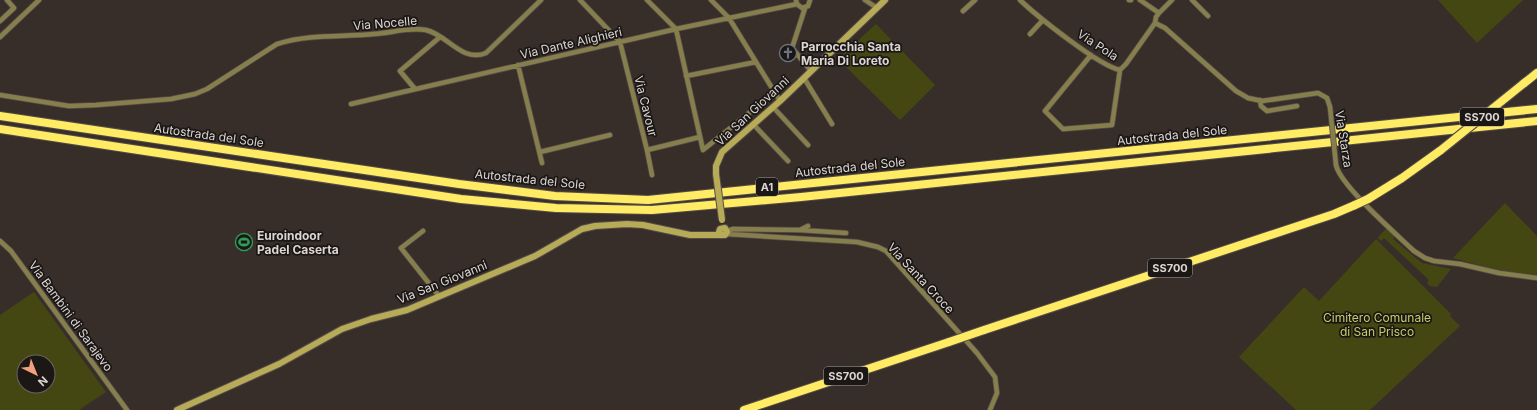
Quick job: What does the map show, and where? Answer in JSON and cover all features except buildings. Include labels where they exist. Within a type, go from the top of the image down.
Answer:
[{"type":"highway","name":"SS700","points":[[744,410],[1334,214],[1355,205],[1402,178],[1442,150],[1537,73]]},
{"type":"highway","name":"Autostrada del Sole","points":[[0,116],[466,185],[556,196],[648,200],[1537,108]]},
{"type":"highway","name":"Autostrada del Sole","points":[[0,129],[461,199],[556,208],[652,210],[944,182],[1537,121]]},
{"type":"street","points":[[0,21],[14,8],[7,0]]},
{"type":"street","points":[[0,37],[39,0]]},
{"type":"street","name":"Via Nocelle","points":[[0,95],[69,106],[104,105],[171,99],[196,94],[277,44],[317,36],[379,34],[419,29],[433,32],[468,55],[479,56],[486,53],[541,0]]},
{"type":"street","points":[[580,0],[620,42]]},
{"type":"street","points":[[647,0],[676,29],[703,150],[775,92]]},
{"type":"street","points":[[711,0],[729,18],[780,101]]},
{"type":"street","points":[[810,0],[808,6],[805,8],[792,48],[811,71]]},
{"type":"street","points":[[865,0],[876,8]]},
{"type":"street","name":"Via San Giovanni","points":[[178,410],[279,364],[342,329],[371,319],[407,310],[536,256],[582,229],[594,226],[627,224],[643,225],[700,236],[723,231],[716,174],[716,166],[722,152],[780,101],[885,0]]},
{"type":"street","points":[[963,11],[975,0]]},
{"type":"street","name":"Via Pola","points":[[1020,0],[1043,20],[1091,55],[1114,69],[1120,70],[1126,64],[1155,23],[1156,16],[1159,13]]},
{"type":"street","points":[[1140,0],[1159,13],[1172,0]]},
{"type":"street","points":[[1192,0],[1208,16]]},
{"type":"street","points":[[796,2],[802,8],[805,8]]},
{"type":"street","name":"Via Dante Alighieri","points":[[351,104],[796,2]]},
{"type":"street","points":[[1030,34],[1043,20]]},
{"type":"street","name":"Via Starza","points":[[1155,23],[1165,28],[1236,91],[1248,98],[1260,100],[1318,93],[1327,98],[1330,107],[1338,172],[1355,193],[1414,251],[1425,258],[1499,274],[1537,278]]},
{"type":"street","points":[[415,89],[400,71],[440,37]]},
{"type":"street","name":"Via Cavour","points":[[620,42],[652,175]]},
{"type":"street","points":[[1091,55],[1045,111],[1063,129],[1112,125],[1120,70]]},
{"type":"street","points":[[686,76],[756,62]]},
{"type":"street","points":[[518,65],[542,163]]},
{"type":"street","points":[[804,78],[832,124]]},
{"type":"street","points":[[1260,100],[1261,106],[1267,111],[1297,106]]},
{"type":"street","points":[[773,107],[808,145]]},
{"type":"street","points":[[753,124],[788,161]]},
{"type":"street","points":[[540,152],[610,135]]},
{"type":"street","points":[[647,150],[700,137]]},
{"type":"street","points":[[800,230],[808,226]]},
{"type":"street","points":[[723,231],[733,229],[800,230],[846,233]]},
{"type":"street","points":[[423,230],[401,248],[439,296]]},
{"type":"street","name":"Via Santa Croce","points":[[723,231],[857,242],[878,247],[886,251],[977,353],[994,377],[997,393],[990,410]]},
{"type":"street","name":"Via Bambini di Sarajevo","points":[[0,241],[11,251],[122,408],[127,410]]},
{"type":"green space","points":[[1438,0],[1523,0],[1477,43]]},
{"type":"green space","points":[[876,24],[935,85],[900,120],[838,59]]},
{"type":"green space","points":[[1505,203],[1537,236],[1537,275],[1497,270],[1453,258]]},
{"type":"green space","points":[[1386,229],[1395,235],[1393,239],[1422,263],[1451,269],[1437,287],[1430,286],[1427,283],[1429,280],[1384,238],[1381,241],[1378,238]]},
{"type":"green space","name":"Cimitero Comunale di San Prisco","points":[[1376,239],[1451,314],[1450,316],[1460,326],[1370,410],[1296,410],[1239,357],[1304,287],[1319,301]]},
{"type":"green space","points":[[34,292],[106,392],[79,410],[0,410],[0,315]]},
{"type":"place","name":"Parrocchia Santa Maria Di Loreto","points":[[788,53]]},
{"type":"place","name":"Euroindoor Padel Caserta","points":[[244,242]]}]
